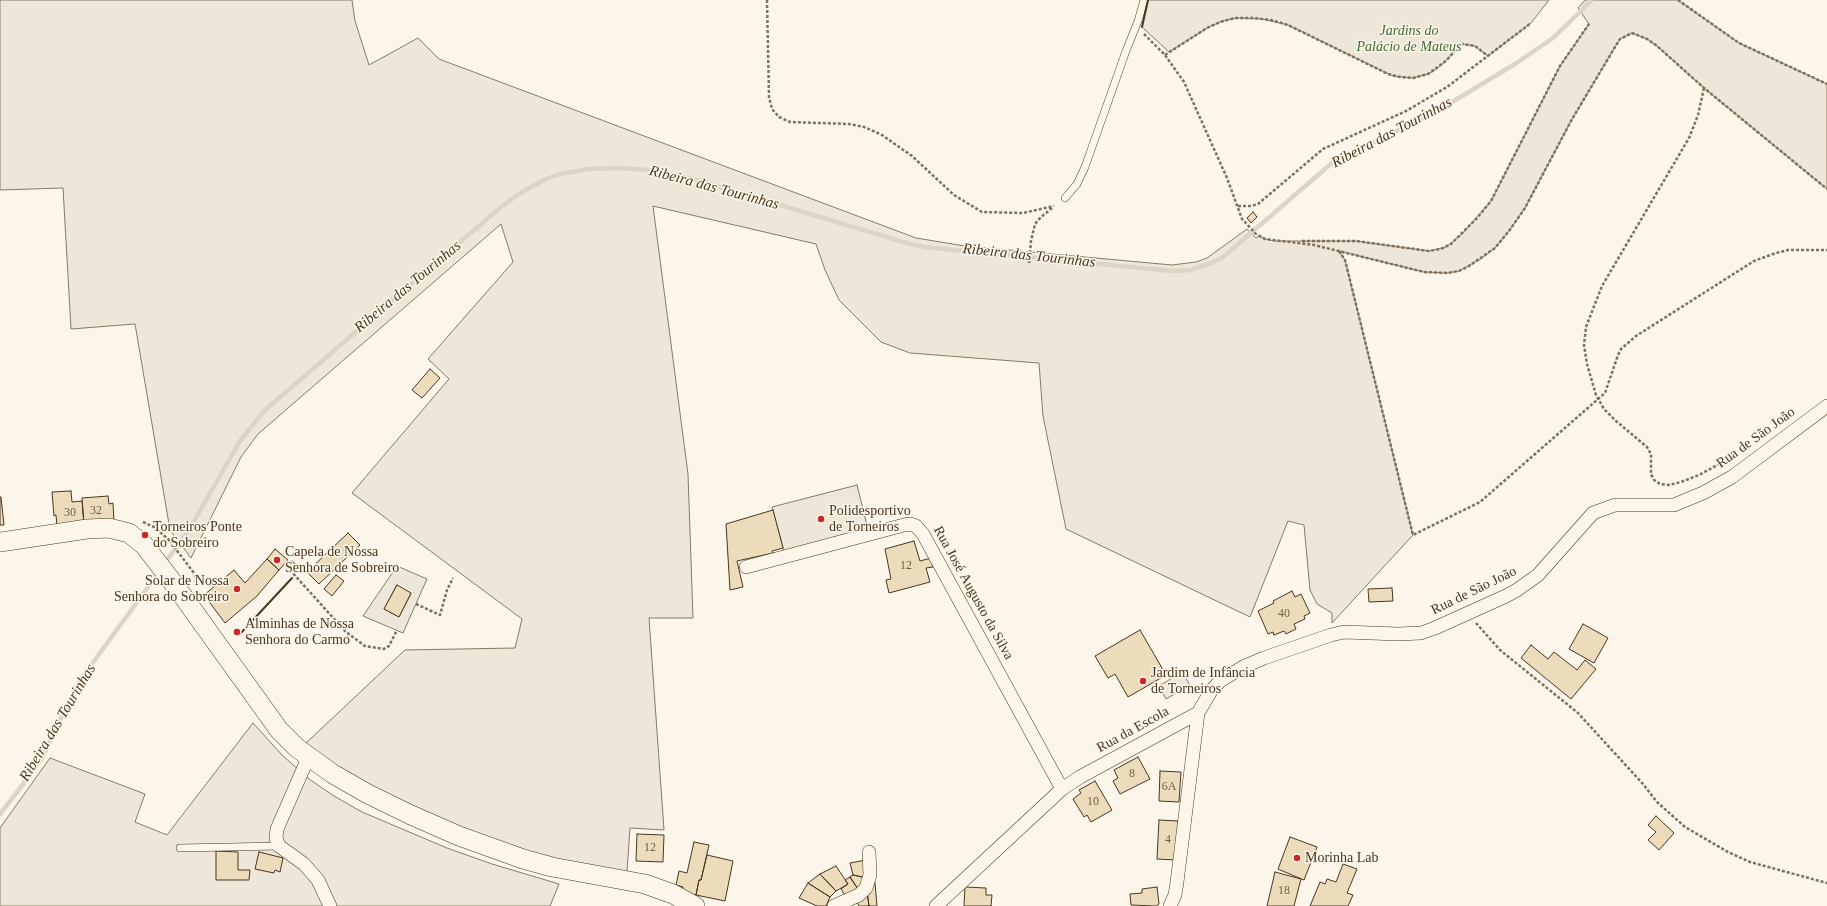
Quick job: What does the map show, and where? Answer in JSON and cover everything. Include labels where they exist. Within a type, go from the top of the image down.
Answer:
[{"type":"street","name":"Rua de São João","points":[[1198,712],[1211,690],[1243,666],[1344,632],[1398,634],[1421,633],[1517,590],[1533,579],[1550,563],[1593,514],[1615,505],[1674,505],[1703,493],[1732,477],[1827,406]]},
{"type":"street","name":"Rua José Augusto da Silva","points":[[746,566],[907,525],[916,526],[925,538],[1062,789]]},
{"type":"street","points":[[0,542],[79,529],[109,528],[129,533],[135,537],[149,552],[177,588],[269,719],[278,730],[308,758],[368,794],[459,836],[523,859],[552,867],[646,884],[673,894],[696,906]]},
{"type":"street","points":[[1170,906],[1175,895],[1177,882],[1198,712]]},
{"type":"street","name":"Rua da Escola","points":[[936,906],[1062,789],[1198,712]]},
{"type":"street","points":[[308,758],[277,829],[276,838],[279,846],[304,864],[318,880],[330,906]]},
{"type":"street","points":[[834,906],[858,895],[866,888],[870,880],[869,852]]},
{"type":"lane","points":[[1065,198],[1077,184],[1085,167],[1136,27],[1144,0]]},
{"type":"lane","points":[[180,848],[279,846]]},
{"type":"path","points":[[766,0],[769,97],[772,109],[779,117],[790,122],[849,124],[864,127],[882,135],[912,156],[954,195],[982,212],[1023,213],[1054,206]]},
{"type":"path","points":[[1678,0],[1739,42],[1827,84]]},
{"type":"path","points":[[1165,54],[1207,28],[1220,22],[1235,18],[1253,18],[1271,20],[1288,25],[1388,74],[1400,77],[1413,78],[1428,74],[1446,61],[1458,47],[1463,44],[1475,46],[1488,56]]},
{"type":"path","points":[[1238,206],[1251,206],[1258,204],[1323,149],[1431,97],[1454,82],[1531,24]]},
{"type":"path","points":[[1291,242],[1356,241],[1430,251],[1441,249],[1451,244],[1477,218],[1491,201],[1560,66],[1589,24]]},
{"type":"path","points":[[1136,27],[1165,54],[1184,82],[1227,178],[1242,219],[1256,234],[1265,239],[1338,250],[1424,272],[1447,273],[1459,271],[1481,259],[1495,248],[1525,208],[1571,121],[1615,47],[1620,39],[1632,33],[1638,34],[1647,39],[1827,189]]},
{"type":"path","points":[[1704,88],[1698,115],[1689,138],[1633,236],[1614,266],[1592,308],[1586,327],[1584,346],[1591,382],[1598,399],[1604,409],[1616,421],[1648,447],[1651,454],[1651,474],[1654,480],[1660,484],[1669,485],[1699,475],[1740,452]]},
{"type":"path","points":[[1030,263],[1030,250],[1035,224],[1041,217],[1065,198]]},
{"type":"path","points":[[1338,250],[1345,260],[1413,535],[1480,502],[1605,393],[1618,354],[1621,349],[1636,336],[1754,261],[1788,250],[1827,250]]},
{"type":"path","points":[[168,539],[192,570]]},
{"type":"path","points":[[290,570],[346,632],[365,646],[384,649],[389,646],[397,630]]},
{"type":"path","points":[[416,604],[440,615],[446,590],[453,578]]},
{"type":"path","points":[[1468,613],[1500,650],[1578,713],[1643,784],[1657,802],[1685,827],[1728,852],[1750,862],[1827,884]]},
{"type":"green space","points":[[0,0],[352,0],[355,21],[369,65],[418,38],[439,59],[916,238],[965,246],[1172,265],[1196,262],[1207,258],[1247,229],[1256,238],[1259,236],[1275,241],[1356,241],[1429,251],[1446,247],[1462,234],[1491,201],[1560,66],[1589,24],[1578,8],[1585,0],[1678,0],[1739,43],[1827,84],[1827,189],[1704,88],[1657,46],[1647,39],[1632,33],[1620,39],[1615,47],[1571,121],[1525,208],[1495,248],[1481,259],[1459,271],[1447,273],[1424,272],[1339,251],[1345,260],[1413,535],[1332,623],[1332,613],[1317,604],[1310,590],[1304,525],[1288,521],[1250,617],[1066,529],[1043,416],[1039,363],[910,353],[881,342],[839,300],[825,270],[816,244],[653,206],[688,474],[693,618],[649,618],[664,830],[630,828],[627,872],[562,863],[468,831],[360,781],[305,744],[405,650],[515,648],[522,619],[352,493],[449,379],[428,359],[513,262],[501,224],[258,434],[241,457],[191,558],[170,530],[135,324],[71,329],[63,188],[0,190]]},
{"type":"green space","name":"Jardins do Palácio de Mateus","points":[[1148,0],[1549,0],[1531,23],[1488,56],[1475,46],[1463,44],[1458,47],[1446,61],[1434,71],[1413,78],[1393,76],[1288,25],[1262,19],[1235,18],[1220,22],[1207,28],[1169,52],[1142,27]]},
{"type":"green space","name":"Polidesportivo de Torneiros","points":[[857,485],[868,529],[784,551],[772,507]]},
{"type":"green space","points":[[1182,672],[1190,685],[1166,699],[1159,686]]},
{"type":"green space","points":[[253,723],[282,755],[309,779],[334,796],[362,812],[447,848],[492,864],[559,884],[550,906],[0,906],[0,828],[50,758],[145,794],[135,822],[167,835]]},
{"type":"shaded area","points":[[397,566],[427,579],[403,633],[363,616]],"holes":[[[396,586],[411,594],[399,617],[384,609]]]},
{"type":"building","points":[[1253,212],[1257,217],[1251,223],[1247,218]]},
{"type":"building","points":[[430,369],[440,378],[422,398],[412,390]]},
{"type":"building","points":[[71,491],[72,502],[82,501],[84,524],[57,526],[56,515],[54,516],[52,492]]},
{"type":"building","points":[[108,496],[109,504],[113,503],[114,522],[84,524],[82,498]]},
{"type":"building","points":[[1,497],[4,525],[0,525]]},
{"type":"building","points":[[773,510],[783,548],[772,551],[773,553],[737,561],[743,587],[730,590],[726,524]]},
{"type":"building","points":[[348,533],[360,545],[319,584],[307,572]]},
{"type":"building","points":[[914,541],[920,561],[931,558],[933,567],[926,568],[930,582],[889,593],[886,580],[891,579],[885,549]]},
{"type":"building","name":"Capela de Nossa Senhora de Sobreiro","points":[[275,549],[288,560],[279,570],[267,559]]},
{"type":"building","name":"Solar de Nossa Senhora do Sobreiro","points":[[267,559],[279,570],[257,596],[225,623],[204,595],[234,570],[245,583]]},
{"type":"building","points":[[292,561],[299,567],[297,569],[290,563]]},
{"type":"building","points":[[336,575],[344,581],[332,596],[324,589]]},
{"type":"building","points":[[397,585],[411,593],[399,617],[384,609]]},
{"type":"building","points":[[1392,588],[1393,601],[1369,602],[1368,589]]},
{"type":"building","points":[[1292,591],[1295,597],[1301,594],[1310,613],[1304,616],[1305,619],[1294,624],[1296,629],[1286,634],[1284,631],[1274,635],[1273,632],[1268,634],[1258,611],[1274,603],[1273,601]]},
{"type":"building","points":[[1583,624],[1608,638],[1594,663],[1569,649]]},
{"type":"building","points":[[1140,630],[1166,675],[1128,697],[1115,674],[1108,678],[1095,656]]},
{"type":"building","points":[[1531,645],[1548,659],[1554,652],[1577,670],[1585,660],[1596,669],[1571,699],[1521,658]]},
{"type":"building","points":[[1138,757],[1150,779],[1120,794],[1113,781],[1118,778],[1114,770]]},
{"type":"building","points":[[1160,771],[1181,772],[1179,802],[1159,801]]},
{"type":"building","points":[[1095,781],[1112,810],[1091,822],[1087,815],[1084,817],[1073,799],[1081,793],[1079,790]]},
{"type":"building","points":[[1656,816],[1674,833],[1659,850],[1648,840],[1656,832],[1648,825]]},
{"type":"building","points":[[1159,820],[1178,821],[1176,860],[1157,859]]},
{"type":"building","points":[[637,834],[664,835],[663,862],[636,861]]},
{"type":"building","points":[[1290,837],[1317,847],[1304,880],[1278,869]]},
{"type":"building","points":[[694,842],[709,845],[696,895],[682,892],[683,887],[676,885],[679,871],[687,873]]},
{"type":"building","points":[[216,851],[238,852],[238,870],[250,870],[249,880],[216,880]]},
{"type":"building","points":[[259,852],[283,858],[280,872],[275,870],[274,873],[255,869]]},
{"type":"building","points":[[707,855],[733,861],[725,901],[696,895]]},
{"type":"building","points":[[866,860],[867,878],[853,875],[850,863]]},
{"type":"building","points":[[1343,864],[1357,869],[1347,893],[1353,895],[1348,906],[1310,906],[1320,882],[1325,884],[1327,879],[1336,882]]},
{"type":"building","points":[[836,866],[848,884],[836,891],[820,874]]},
{"type":"building","points":[[1275,872],[1301,879],[1294,906],[1267,906]]},
{"type":"building","points":[[820,874],[836,891],[830,897],[808,883]]},
{"type":"building","points":[[853,875],[867,878],[860,892],[850,877]]},
{"type":"building","points":[[850,877],[860,892],[846,897],[841,889],[848,884],[845,880]]},
{"type":"building","points":[[808,883],[830,897],[826,906],[817,906],[799,898]]},
{"type":"building","points":[[875,883],[877,906],[869,906],[867,891]]},
{"type":"building","points":[[965,887],[986,888],[986,895],[992,895],[991,906],[964,906]]},
{"type":"building","points":[[1157,887],[1159,904],[1156,906],[1131,905],[1130,894],[1142,893],[1142,889]]},
{"type":"building","points":[[867,891],[869,906],[859,906],[855,899]]},
{"type":"waterway","name":"Ribeira das Tourinhas","points":[[164,564],[189,530],[240,441],[264,411],[501,207],[522,192],[546,179],[560,174],[589,169],[617,168],[647,170],[693,179],[910,244],[932,248],[1173,271],[1190,270],[1222,258],[1332,163],[1439,110],[1515,64],[1553,38],[1591,0]]},
{"type":"waterway","name":"Ribeira das Tourinhas","points":[[0,814],[42,758],[81,679],[159,572]]},
{"type":"wall","points":[[1142,27],[1148,0]]},
{"type":"wall","points":[[239,635],[292,578]]},
{"type":"place","name":"Polidesportivo de Torneiros","points":[[821,519]]},
{"type":"place","name":"Torneiros Ponte do Sobreiro","points":[[145,535]]},
{"type":"place","name":"Capela de Nossa Senhora de Sobreiro","points":[[277,560]]},
{"type":"place","name":"Solar de Nossa Senhora do Sobreiro","points":[[237,589]]},
{"type":"place","name":"Alminhas de Nossa Senhora do Carmo","points":[[237,632]]},
{"type":"place","name":"Jardim de Infância de Torneiros","points":[[1143,681]]},
{"type":"place","name":"Morinha Lab","points":[[1297,858]]}]
